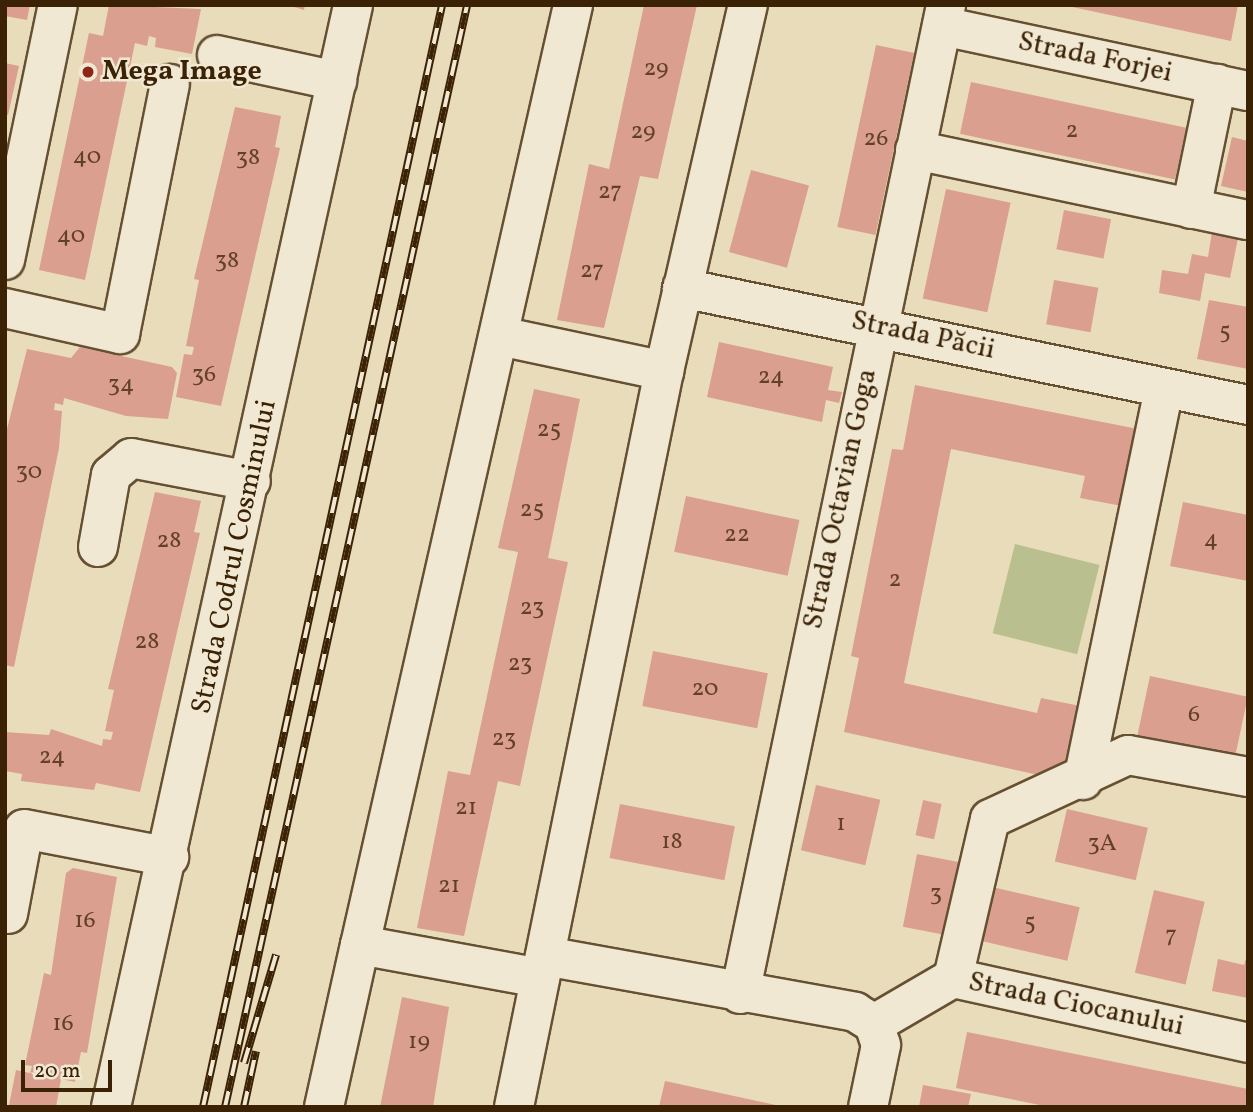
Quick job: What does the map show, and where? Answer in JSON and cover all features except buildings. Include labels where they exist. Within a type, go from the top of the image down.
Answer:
[{"type":"street","points":[[5,260],[58,5]]},
{"type":"street","name":"Strada Codrul Cosminului","points":[[111,1107],[169,857],[353,5]]},
{"type":"street","points":[[324,1107],[573,5]]},
{"type":"street","points":[[514,1107],[664,371],[748,5]]},
{"type":"street","name":"Strada Forjei","points":[[944,16],[1233,87]]},
{"type":"street","name":"Strada Octavian Goga","points":[[740,994],[877,326],[944,16]]},
{"type":"street","points":[[217,55],[337,81]]},
{"type":"street","points":[[5,308],[120,334],[170,85]]},
{"type":"street","points":[[1191,209],[1233,87]]},
{"type":"street","points":[[915,150],[1248,220]]},
{"type":"street","name":"Strada Păcii","points":[[682,288],[877,326],[1248,405]]},
{"type":"street","points":[[500,336],[664,371]]},
{"type":"street","points":[[1083,780],[1164,388]]},
{"type":"street","points":[[98,547],[111,475],[131,458],[251,481]]},
{"type":"street","points":[[953,978],[990,819],[1083,780],[1128,755],[1248,776]]},
{"type":"street","points":[[8,914],[24,829],[169,857]]},
{"type":"street","points":[[360,945],[542,967],[855,1012],[874,1024],[881,1045],[868,1107]]},
{"type":"street","name":"Strada Ciocanului","points":[[874,1024],[953,978],[1248,1042]]},
{"type":"green space","points":[[1015,544],[1099,565],[1077,654],[993,633]]},
{"type":"railway","points":[[203,1107],[442,5]]},
{"type":"railway","points":[[225,1107],[467,5]]},
{"type":"railway","points":[[244,1063],[276,955]]},
{"type":"railway","points":[[244,1107],[256,1051]]},
{"type":"place","name":"Mega Image","points":[[88,72]]}]
